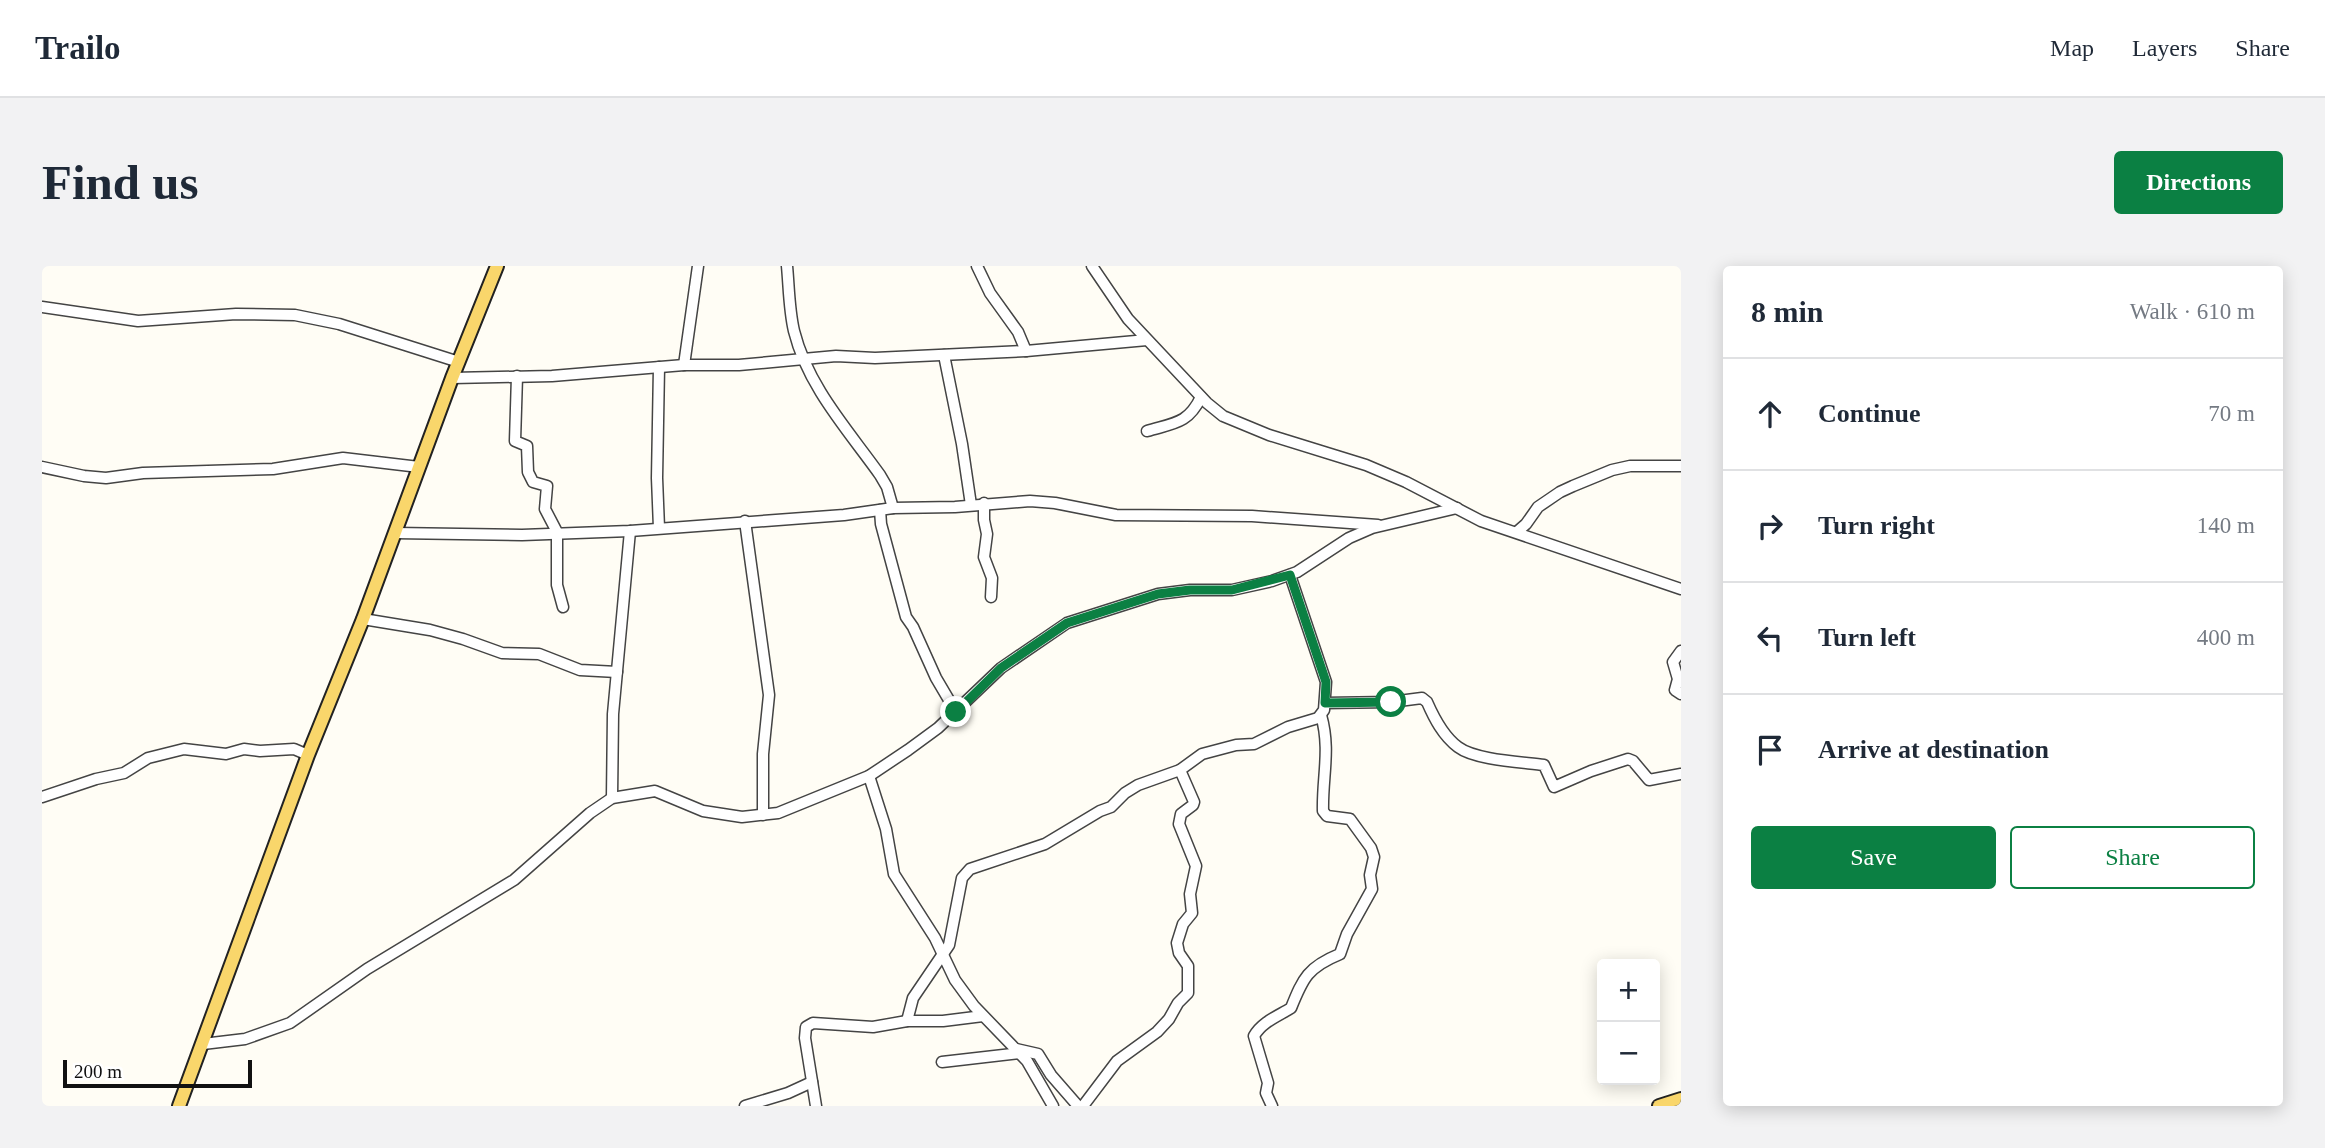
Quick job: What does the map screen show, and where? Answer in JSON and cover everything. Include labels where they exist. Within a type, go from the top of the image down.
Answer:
[{"type":"main road","points":[[179,1106],[308,755],[363,619],[458,362],[497,266]]},
{"type":"main road","points":[[1659,1106],[1681,1099]]},
{"type":"street","points":[[684,365],[698,266]]},
{"type":"street","points":[[787,266],[794,329],[804,359],[831,409],[887,486],[892,508]]},
{"type":"street","points":[[977,266],[990,293],[1018,332],[1026,351]]},
{"type":"street","points":[[1092,266],[1128,319],[1201,397],[1223,416],[1244,426],[1366,465],[1406,482],[1481,521],[1518,531],[1681,589]]},
{"type":"street","points":[[42,307],[138,321],[236,314],[295,315],[339,324],[458,362]]},
{"type":"street","points":[[452,378],[552,376],[684,365],[739,365],[836,356],[875,358],[1026,351],[1147,340]]},
{"type":"street","points":[[944,355],[971,505]]},
{"type":"street","points":[[659,367],[659,528]]},
{"type":"street","points":[[517,376],[515,441],[527,446],[528,472],[531,479],[536,484],[547,486],[545,509],[557,532],[557,585],[563,607]]},
{"type":"street","points":[[1147,431],[1183,420],[1195,409],[1201,397]]},
{"type":"street","points":[[42,467],[106,478],[166,472],[273,469],[343,458],[419,467]]},
{"type":"street","points":[[1518,531],[1538,508],[1560,492],[1612,470],[1630,466],[1681,466]]},
{"type":"street","points":[[395,533],[522,535],[630,531],[844,515],[892,508],[1030,501],[1063,504],[1116,515],[1252,516],[1381,526]]},
{"type":"street","points":[[984,503],[987,534],[984,557],[992,578],[991,597]]},
{"type":"street","points":[[203,1044],[245,1040],[290,1023],[367,969],[514,880],[590,813],[612,798],[655,791],[703,811],[742,817],[778,813],[869,776],[924,740],[1001,668],[1067,623],[1158,594],[1190,590],[1232,590],[1290,575],[1349,538],[1381,526],[1457,509]]},
{"type":"street","points":[[880,510],[881,524],[906,617],[956,712]]},
{"type":"street","points":[[745,521],[769,695],[763,754],[763,815]]},
{"type":"street","points":[[612,798],[617,672],[630,531]]},
{"type":"street","points":[[907,1021],[913,998],[943,956],[952,934],[965,873],[982,864],[1045,844],[1111,807],[1138,785],[1180,770],[1202,754],[1226,746],[1254,744],[1288,727],[1314,721],[1321,715],[1325,703],[1326,682],[1290,575]]},
{"type":"street","points":[[363,619],[430,630],[502,653],[539,654],[580,670],[617,672]]},
{"type":"street","points":[[1681,651],[1674,659],[1673,666],[1678,679],[1675,690],[1681,694]]},
{"type":"street","points":[[1325,703],[1357,704],[1422,698],[1445,734],[1461,750],[1484,757],[1544,765],[1554,788],[1582,774],[1623,760],[1633,761],[1650,780],[1681,774]]},
{"type":"street","points":[[1272,1106],[1266,1093],[1268,1083],[1254,1036],[1278,1014],[1291,1008],[1294,995],[1311,971],[1340,954],[1347,934],[1371,889],[1370,875],[1374,857],[1368,843],[1350,819],[1330,817],[1323,811],[1327,739],[1321,715]]},
{"type":"street","points":[[42,797],[96,779],[124,773],[148,758],[184,749],[226,754],[244,749],[294,750],[308,755]]},
{"type":"street","points":[[942,1062],[1018,1051],[1038,1054],[1051,1074],[1081,1106],[1116,1061],[1157,1032],[1169,1019],[1178,1003],[1188,993],[1188,966],[1178,951],[1177,943],[1183,924],[1192,913],[1190,894],[1196,866],[1179,824],[1181,814],[1194,806],[1180,770]]},
{"type":"street","points":[[869,776],[887,829],[894,874],[935,938],[954,980],[983,1016],[1027,1061],[1053,1106]]},
{"type":"street","points":[[816,1106],[805,1032],[806,1027],[813,1023],[873,1027],[907,1021],[943,1021],[983,1016]]},
{"type":"street","points":[[745,1106],[788,1093],[812,1082]]},
{"type":"route","points":[[956,712],[1001,668],[1067,623],[1132,600],[1158,594],[1190,590],[1232,590],[1290,575],[1326,682],[1325,703],[1391,702]]}]
